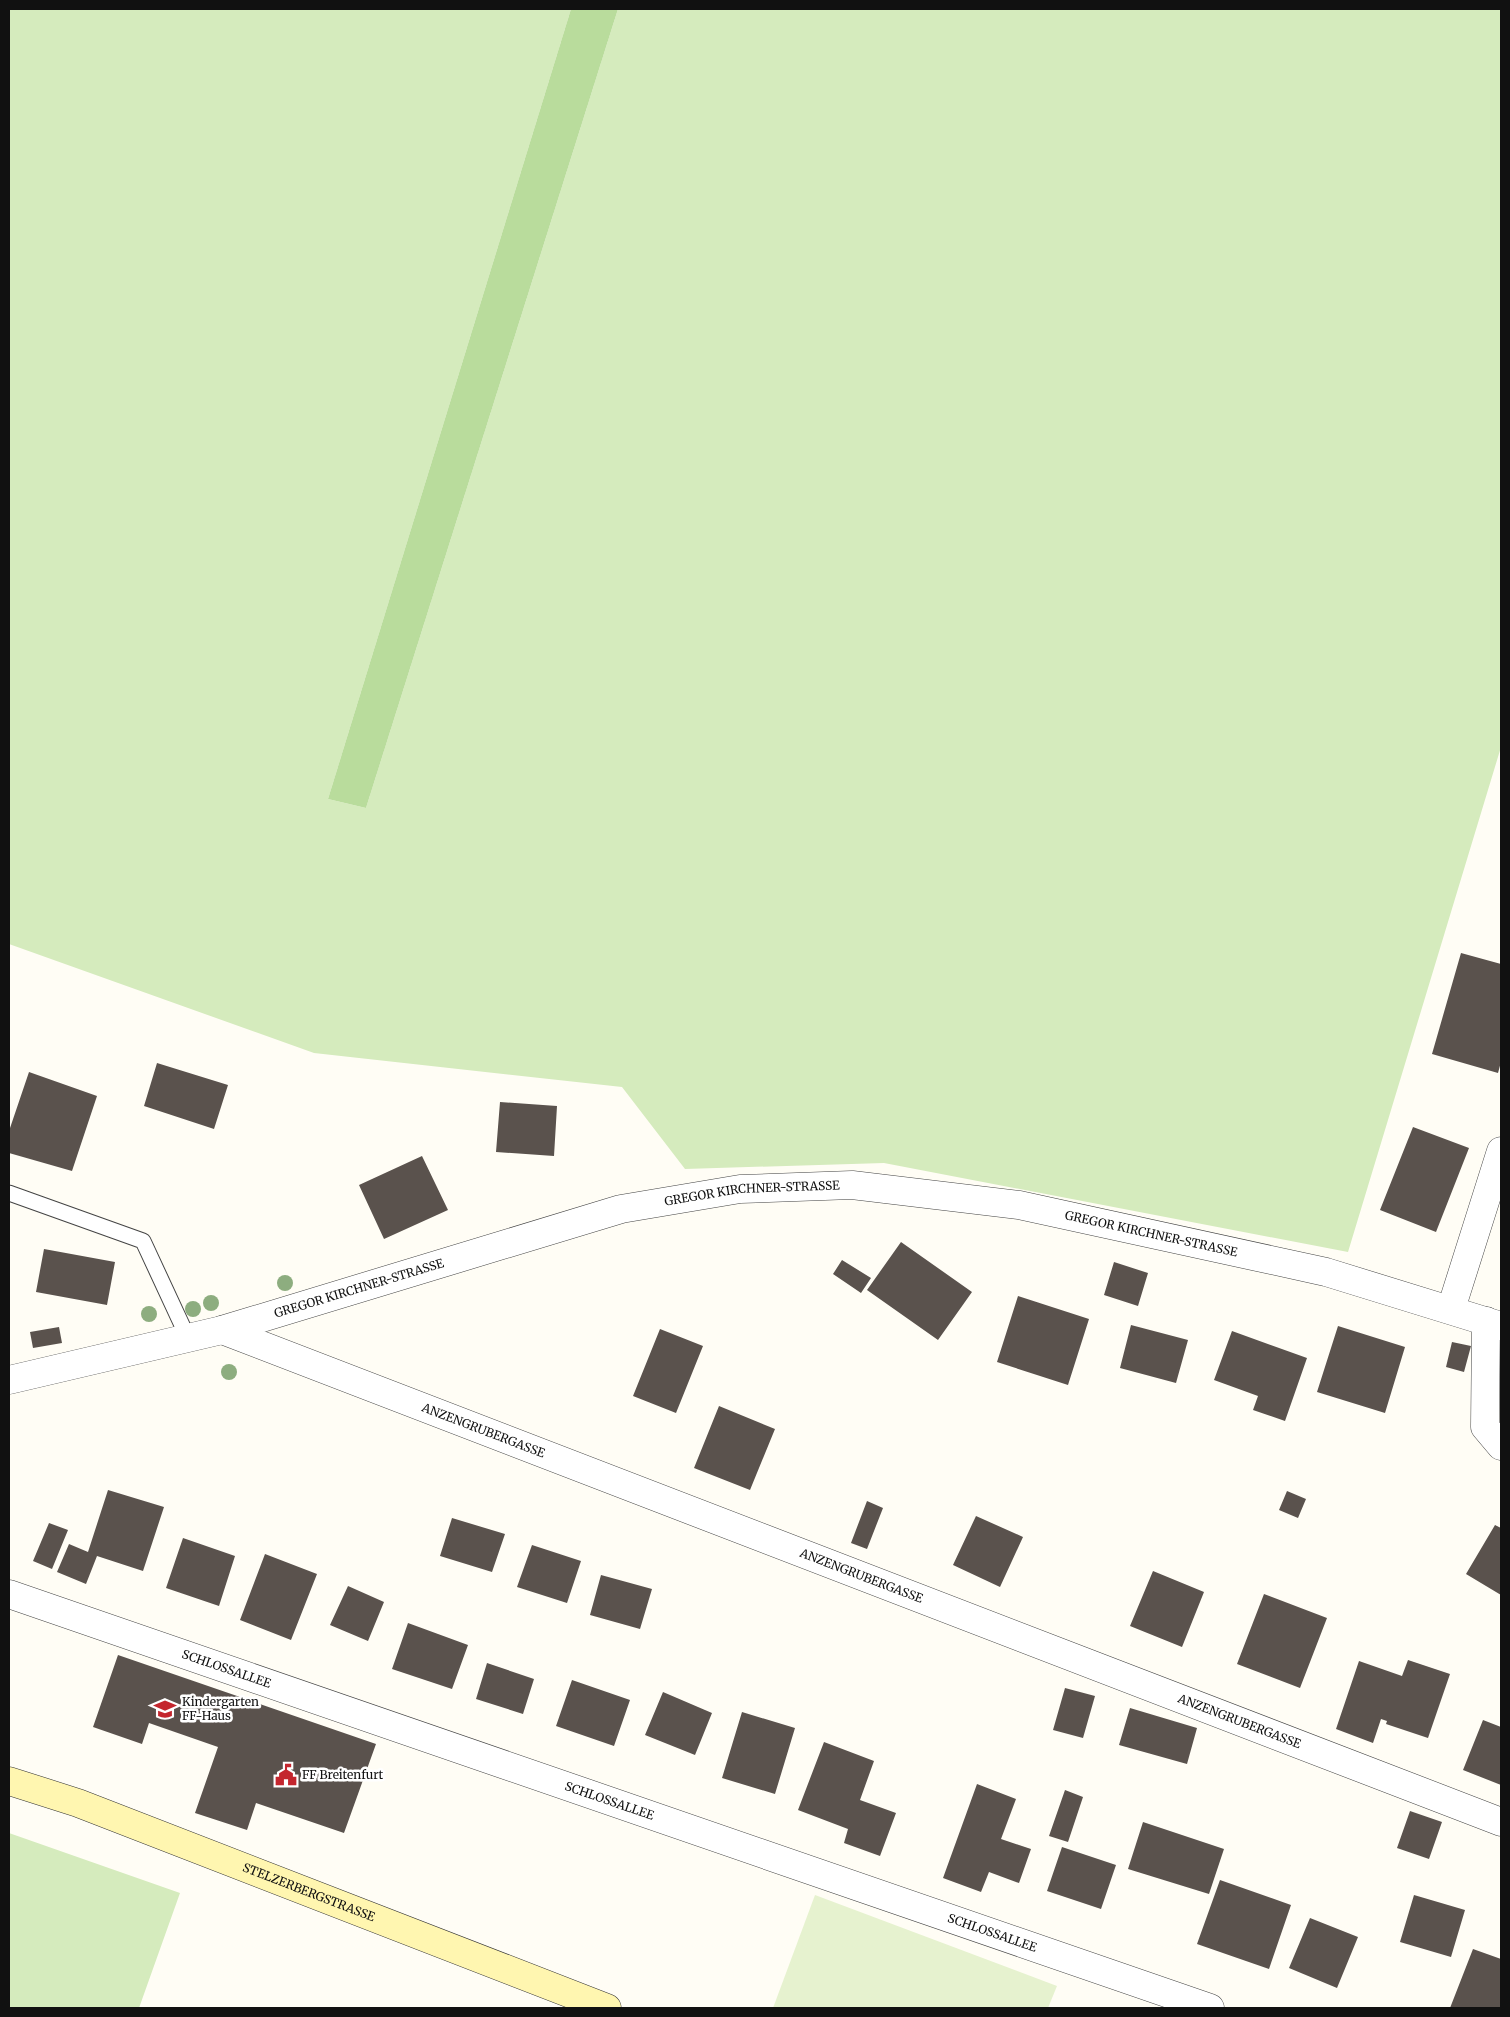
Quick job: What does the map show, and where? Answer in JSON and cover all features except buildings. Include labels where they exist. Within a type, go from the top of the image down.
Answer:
[{"type":"main road","name":"STELZERBERGSTRASSE","points":[[9,1781],[78,1802],[607,2008]]},
{"type":"street","points":[[1451,1309],[1501,1151]]},
{"type":"street","name":"GREGOR KIRCHNER-STRASSE","points":[[9,1380],[222,1330],[621,1209],[740,1188],[852,1185],[1019,1205],[1326,1272],[1451,1309],[1494,1324]]},
{"type":"street","points":[[1494,1324],[1485,1427],[1501,1446]]},
{"type":"street","name":"ANZENGRUBERGASSE","points":[[222,1330],[1501,1822]]},
{"type":"street","name":"SCHLOSSALLEE","points":[[9,1594],[1210,2008]]},
{"type":"lane","points":[[9,1193],[143,1241],[188,1338]]},
{"type":"green space","points":[[9,9],[571,9],[328,799],[366,808],[618,9],[1501,9],[1501,747],[1348,1252],[884,1163],[685,1169],[622,1087],[314,1053],[9,944]]},
{"type":"green space","points":[[571,9],[618,9],[366,808],[328,799]]},
{"type":"green space","points":[[9,1833],[180,1893],[139,2008],[9,2008]]},
{"type":"green space","points":[[815,1895],[1057,1986],[1048,2008],[773,2008]]},
{"type":"place","name":"Kindergarten FF-Haus","points":[[165,1709]]},
{"type":"place","name":"FF Breitenfurt","points":[[286,1775]]}]
